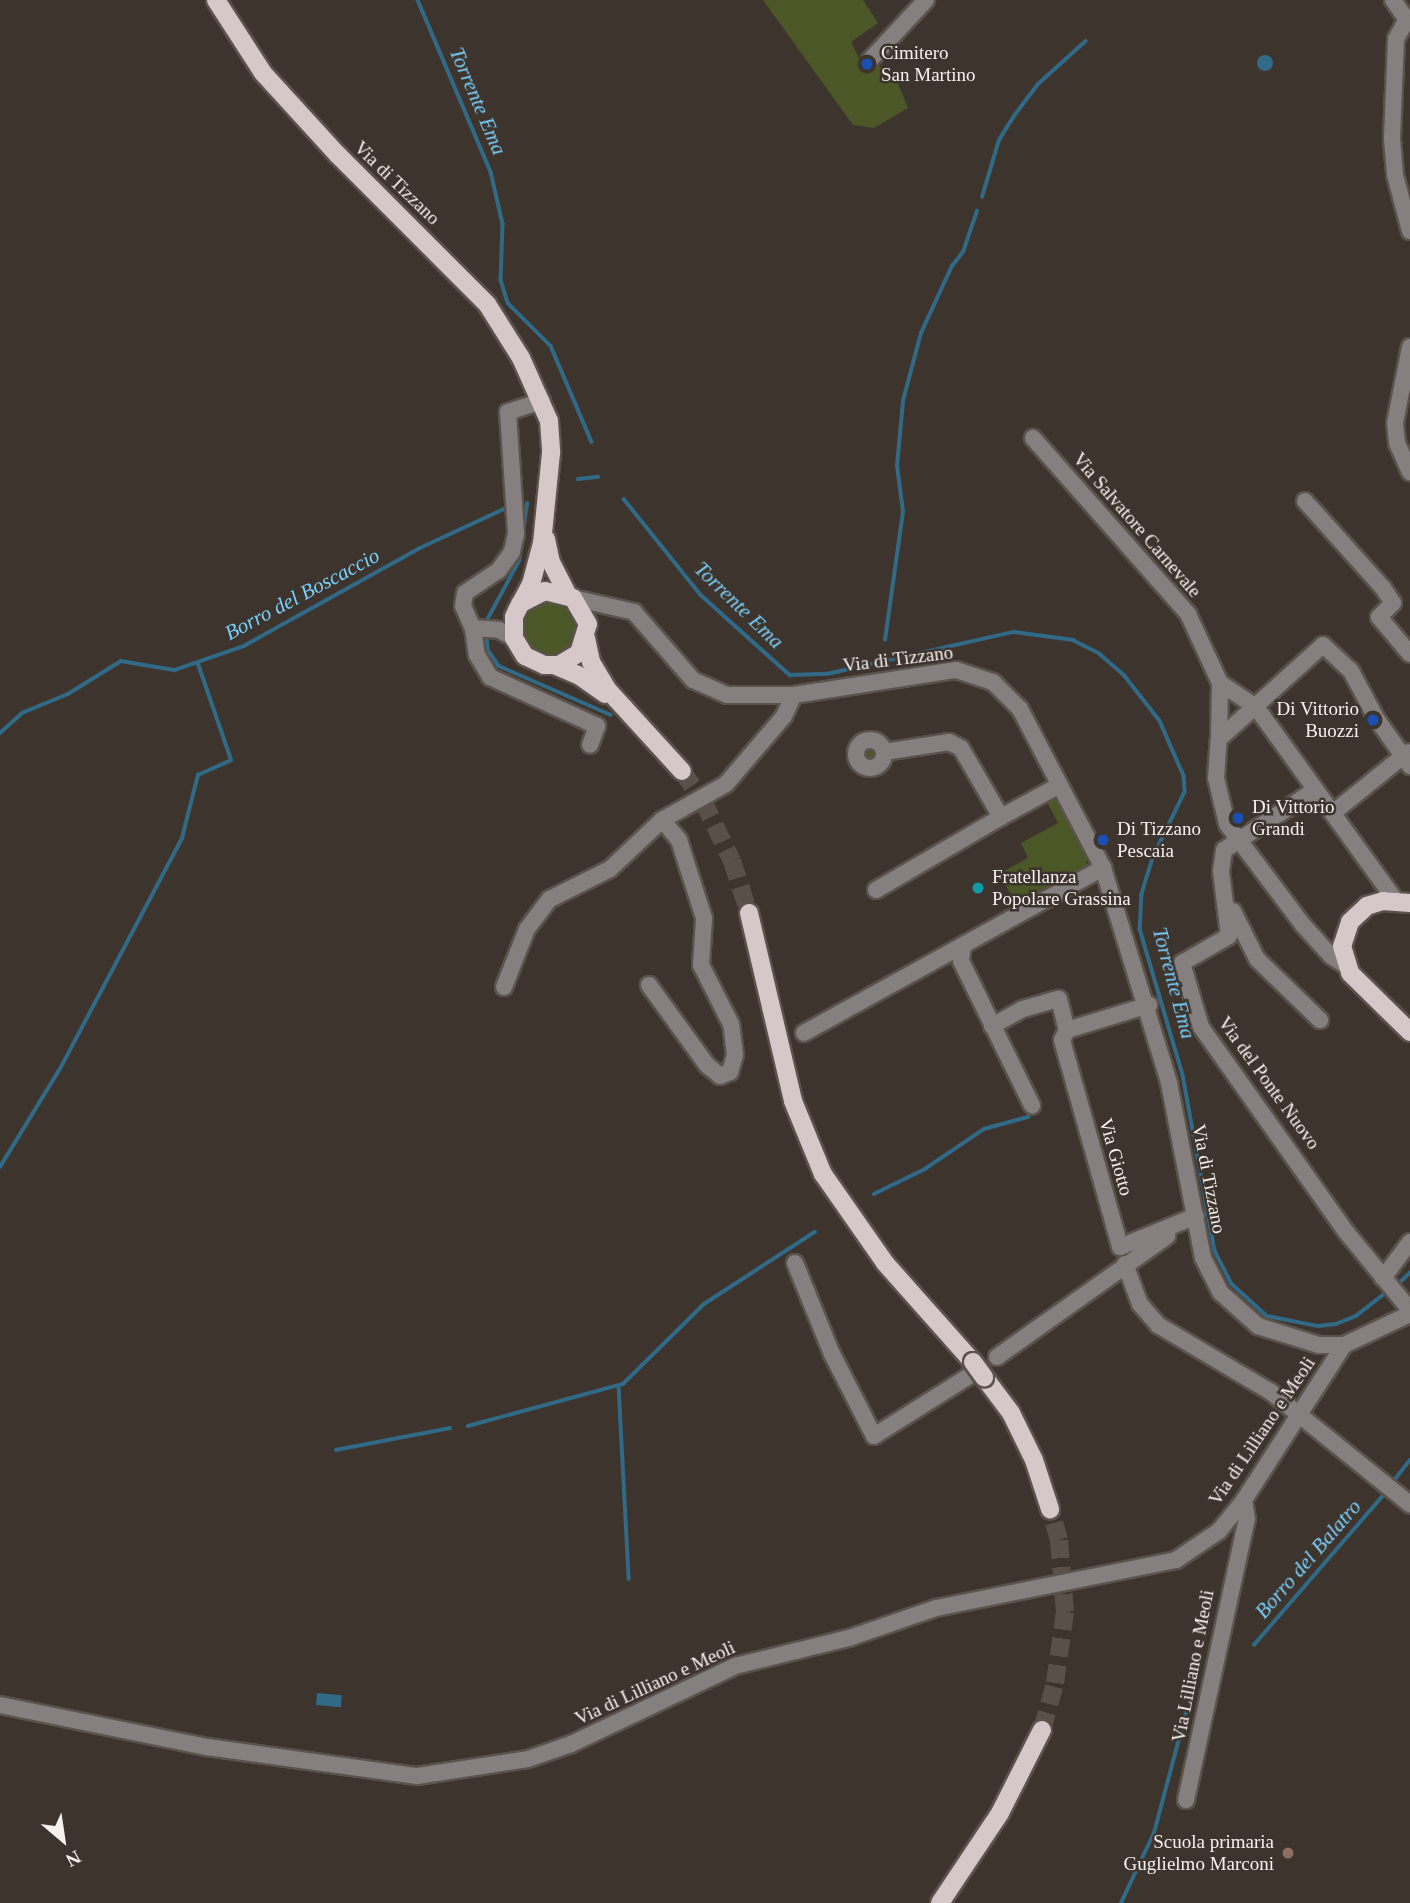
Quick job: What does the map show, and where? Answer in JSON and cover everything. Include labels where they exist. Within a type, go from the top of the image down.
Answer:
[{"type":"main road","name":"Via di Tizzano","points":[[216,0],[263,73],[338,155],[487,304],[542,401],[551,453],[546,520],[537,564],[517,611],[514,638],[531,661],[578,675],[619,705]]},
{"type":"main road","name":"Via di Tizzano","points":[[546,520],[551,562],[570,596],[583,610],[595,672],[619,705]]},
{"type":"main road","name":"Via di Tizzano","points":[[517,611],[545,590],[570,596]]},
{"type":"main road","points":[[554,666],[573,658],[587,635]]},
{"type":"main road","points":[[619,705],[682,771]]},
{"type":"main road","points":[[1403,902],[1374,903],[1355,916],[1342,946],[1345,965],[1410,1032]]},
{"type":"main road","points":[[749,913],[790,1090],[823,1174],[885,1264],[1011,1413],[1034,1460],[1050,1509]]},
{"type":"main road","points":[[940,1903],[1013,1791],[1042,1730]]},
{"type":"street","points":[[870,60],[926,0]]},
{"type":"street","points":[[1393,0],[1409,22],[1396,39],[1392,81],[1395,175],[1407,207],[1410,231]]},
{"type":"street","points":[[1410,347],[1395,423],[1397,443],[1410,472]]},
{"type":"street","points":[[542,401],[508,412],[516,534],[506,563],[465,593],[463,607],[473,628],[477,655],[490,677],[597,726],[590,745]]},
{"type":"street","name":"Via Salvatore Carnevale","points":[[1033,438],[1188,614],[1220,683],[1218,796],[1237,842],[1331,956],[1345,965]]},
{"type":"street","points":[[1305,501],[1393,603],[1379,617],[1410,654]]},
{"type":"street","name":"Via di Tizzano","points":[[570,596],[625,610],[642,618],[680,667],[714,692],[748,697],[794,695],[956,670],[980,676],[1006,693],[1020,709],[1103,867],[1149,1006],[1191,1219],[1203,1258],[1221,1293],[1241,1314],[1280,1335],[1319,1345],[1344,1345],[1406,1308]]},
{"type":"street","points":[[587,635],[599,615],[625,610]]},
{"type":"street","name":"Via di Tizzano","points":[[491,628],[517,611]]},
{"type":"street","name":"Via di Tizzano","points":[[473,628],[491,628],[514,638]]},
{"type":"street","points":[[1220,739],[1323,645],[1351,671],[1407,758],[1334,812]]},
{"type":"street","points":[[1220,683],[1256,707],[1315,790],[1403,902]]},
{"type":"street","points":[[504,987],[527,929],[550,899],[610,869],[662,820],[726,784],[784,716],[794,695]]},
{"type":"street","points":[[884,752],[949,742],[961,748],[1001,817]]},
{"type":"street","points":[[876,890],[1060,785]]},
{"type":"street","points":[[1237,842],[1315,790]]},
{"type":"street","points":[[649,985],[707,1065],[720,1076],[730,1072],[735,1055],[731,1024],[701,965],[704,918],[679,839],[662,820]]},
{"type":"street","name":"Via del Ponte Nuovo","points":[[1237,842],[1224,850],[1229,936],[1182,963],[1201,1027],[1406,1308]]},
{"type":"street","points":[[804,1033],[957,953],[1103,867]]},
{"type":"street","points":[[1225,894],[1257,959],[1320,1020]]},
{"type":"street","points":[[957,953],[1032,1105]]},
{"type":"street","name":"Via Giotto","points":[[992,1026],[1023,1009],[1059,999],[1067,1030],[1062,1040],[1120,1247],[1191,1219]]},
{"type":"street","points":[[1067,1030],[1149,1006]]},
{"type":"street","points":[[997,1357],[1191,1219]]},
{"type":"street","points":[[1384,1280],[1410,1242]]},
{"type":"street","points":[[795,1263],[832,1354],[874,1436],[975,1372]]},
{"type":"street","points":[[1125,1265],[1140,1304],[1158,1325],[1271,1392],[1299,1419],[1410,1504]]},
{"type":"street","name":"Via di Lilliano e Meoli","points":[[0,1705],[207,1747],[370,1772],[435,1776],[500,1766],[571,1744],[735,1666],[849,1638],[936,1608],[1176,1560],[1219,1531],[1244,1500],[1299,1419],[1344,1345]]},
{"type":"street","name":"Via Lilliano e Meoli","points":[[1186,1800],[1247,1519],[1244,1500]]},
{"type":"green space","points":[[763,0],[863,0],[878,23],[851,42],[861,62],[869,67],[891,67],[908,108],[874,128],[853,125]]},
{"type":"green space","points":[[550,601],[561,603],[570,609],[576,618],[576,640],[570,649],[561,655],[550,657],[539,655],[530,649],[524,640],[522,629],[524,618],[530,609],[539,603]]},
{"type":"green space","points":[[870,745],[877,748],[880,755],[877,762],[870,765],[863,762],[860,755],[863,748]]},
{"type":"green space","points":[[1058,796],[1092,858],[1086,861],[1089,868],[1018,907],[999,874],[1028,858],[1021,843],[1058,823],[1047,802]]},
{"type":"water","points":[[1265,55],[1271,57],[1271,69],[1265,71],[1259,69],[1257,63],[1259,57]]},
{"type":"water","points":[[317,1693],[342,1695],[341,1707],[316,1705]]},
{"type":"waterway","name":"Torrente Ema","points":[[418,0],[491,172],[503,224],[501,280],[508,303],[551,346],[592,442]]},
{"type":"waterway","points":[[982,197],[999,140],[1014,116],[1038,84],[1086,41]]},
{"type":"waterway","points":[[885,640],[903,512],[897,466],[903,401],[921,333],[952,266],[963,252],[977,211]]},
{"type":"waterway","name":"Borro del Boscaccio","points":[[578,479],[598,477]]},
{"type":"waterway","name":"Torrente Ema","points":[[624,499],[701,595],[790,675],[827,674],[1014,632],[1073,640],[1100,654],[1125,676],[1160,721],[1184,776],[1185,792],[1153,858],[1142,894],[1140,929],[1183,1075],[1215,1251],[1232,1284],[1267,1316],[1318,1326],[1336,1324],[1356,1316],[1388,1291]]},
{"type":"waterway","points":[[487,620],[519,561],[527,504]]},
{"type":"waterway","name":"Borro del Boscaccio","points":[[0,733],[22,713],[68,694],[121,661],[175,670],[244,646],[420,548],[504,509]]},
{"type":"waterway","points":[[487,635],[488,650],[499,666],[611,715]]},
{"type":"waterway","points":[[0,1167],[61,1067],[182,838],[198,775],[231,760],[198,664]]},
{"type":"waterway","points":[[874,1194],[925,1169],[984,1129],[1028,1117]]},
{"type":"waterway","points":[[468,1426],[623,1384],[704,1304],[815,1232]]},
{"type":"waterway","name":"Torrente Ema","points":[[1397,1285],[1410,1273]]},
{"type":"waterway","points":[[619,1386],[629,1579]]},
{"type":"waterway","points":[[336,1450],[450,1428]]},
{"type":"waterway","name":"Borro del Balatro","points":[[1392,1483],[1410,1460]]},
{"type":"waterway","name":"Borro del Balatro","points":[[1254,1645],[1385,1493]]},
{"type":"waterway","name":"Borro del Balatro","points":[[1121,1903],[1154,1833],[1187,1709]]},
{"type":"tunnel","points":[[682,771],[703,801],[732,861],[749,913]]},
{"type":"tunnel","points":[[1042,1730],[1055,1683],[1065,1612],[1059,1540],[1050,1509]]},
{"type":"place","name":"Cimitero San Martino","points":[[867,64]]},
{"type":"place","name":"Di Vittorio Buozzi","points":[[1373,720]]},
{"type":"place","name":"Di Vittorio Grandi","points":[[1238,818]]},
{"type":"place","name":"Di Tizzano Pescaia","points":[[1103,840]]},
{"type":"place","name":"Fratellanza Popolare Grassina","points":[[978,888]]},
{"type":"place","name":"Scuola primaria Guglielmo Marconi","points":[[1288,1853]]}]
